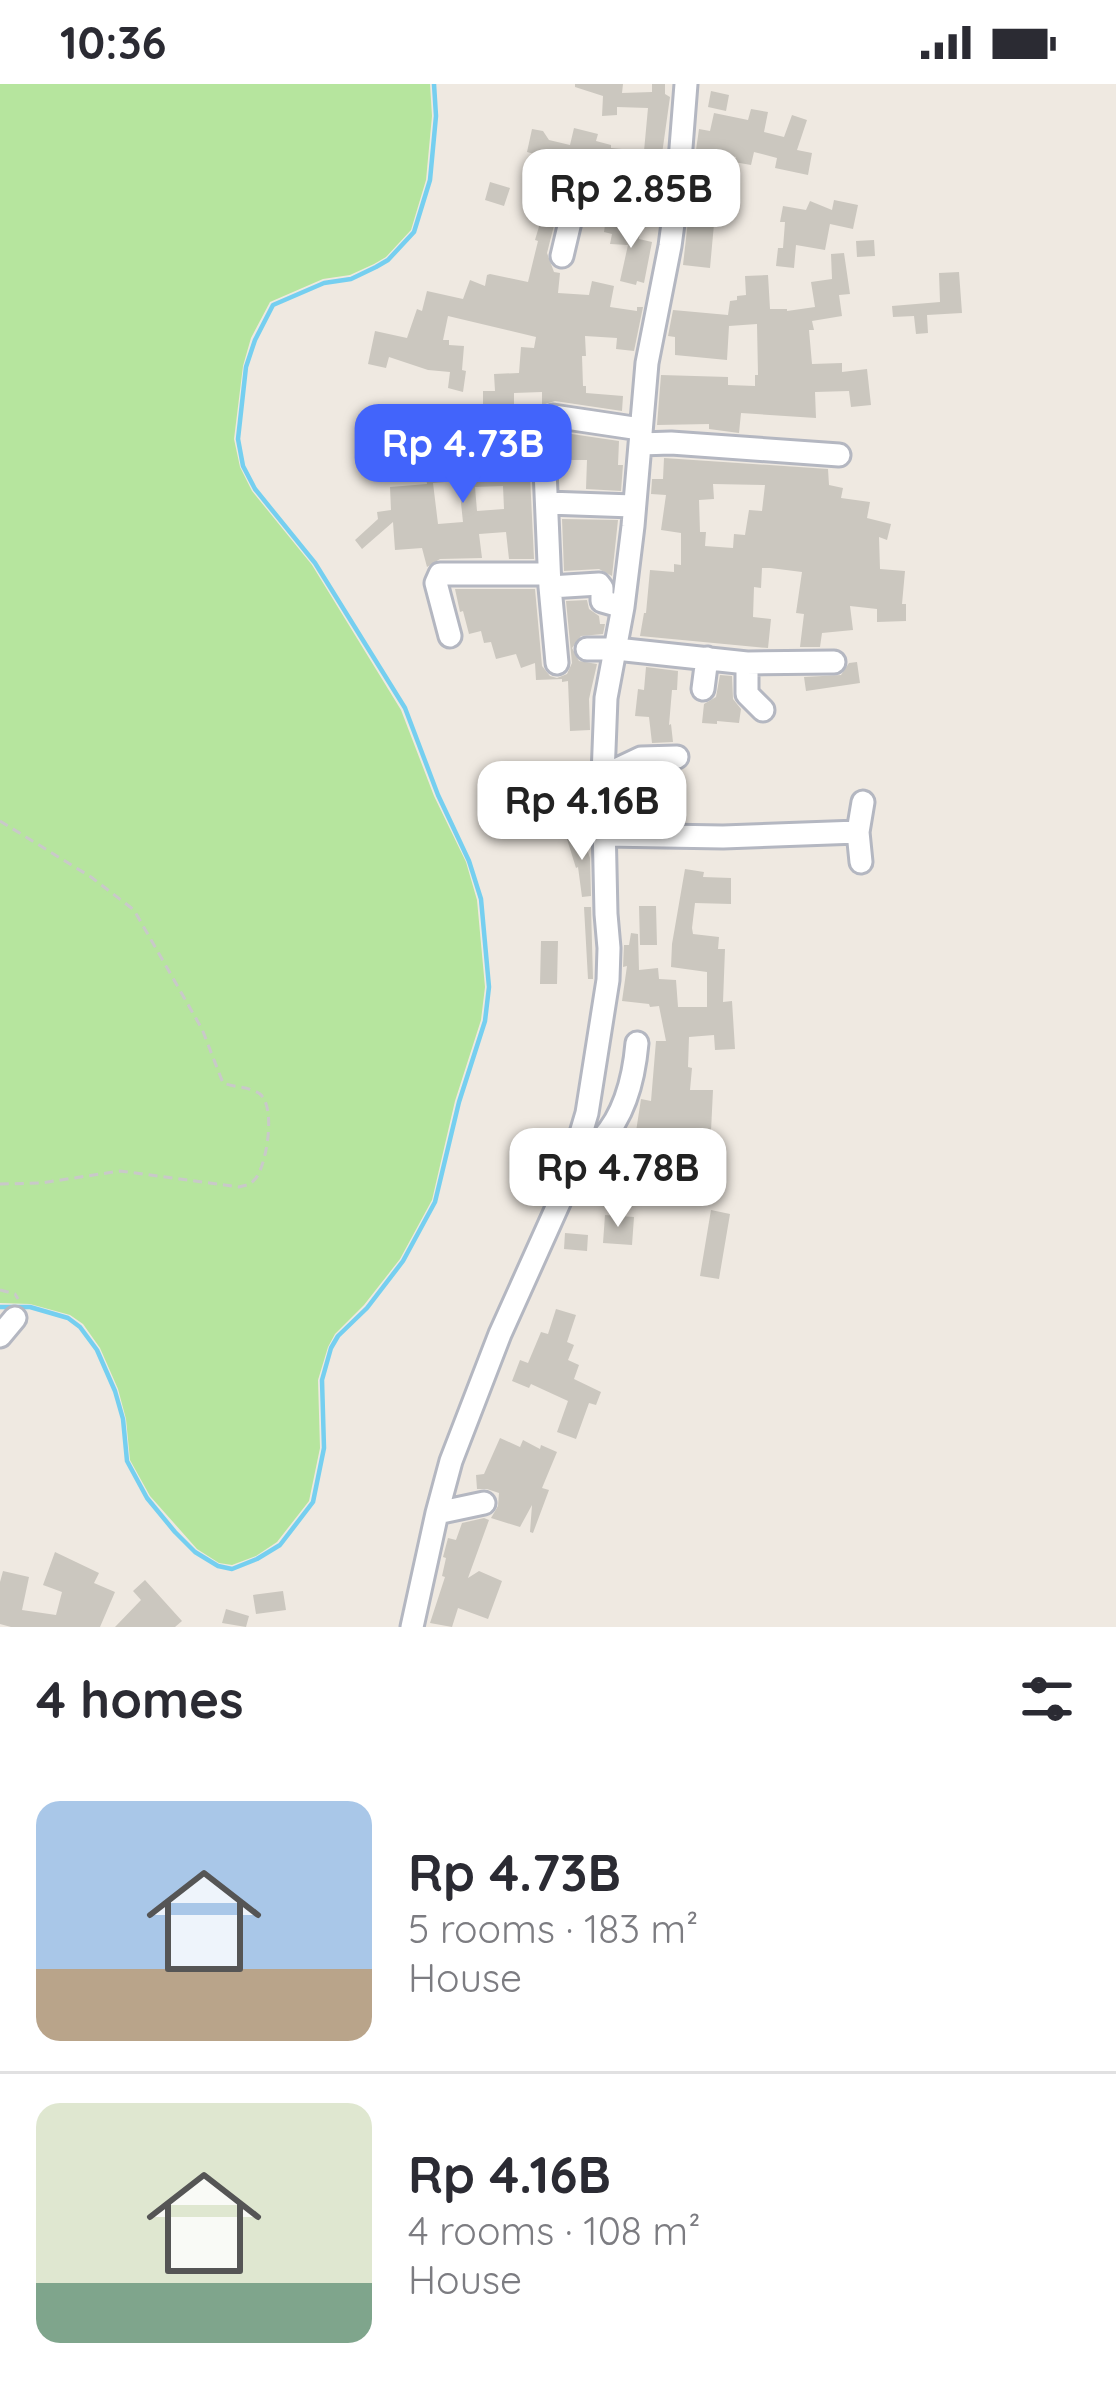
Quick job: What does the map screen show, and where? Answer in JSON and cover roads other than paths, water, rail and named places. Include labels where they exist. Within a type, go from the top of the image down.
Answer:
[{"type":"street","points":[[412,1627],[452,1461],[500,1334],[563,1194],[587,1113],[608,980],[606,698],[623,607],[647,363],[678,186],[686,84]]},
{"type":"street","points":[[562,256],[582,167],[678,186]]},
{"type":"street","points":[[383,420],[444,429],[520,418],[543,422],[553,416],[671,443],[839,455]]},
{"type":"street","points":[[543,422],[557,663]]},
{"type":"street","points":[[548,503],[633,506]]},
{"type":"street","points":[[450,636],[436,583],[440,574],[599,584],[604,602],[623,607]]},
{"type":"street","points":[[587,649],[747,662],[834,662]]},
{"type":"street","points":[[703,689],[707,658]]},
{"type":"street","points":[[747,662],[747,694],[763,710]]},
{"type":"street","points":[[603,776],[641,758],[676,757]]},
{"type":"street","points":[[861,862],[862,802]]},
{"type":"street","points":[[605,836],[858,832]]},
{"type":"street","points":[[580,1143],[602,1139],[611,1128],[631,1083],[637,1043]]},
{"type":"street","points":[[0,1320],[15,1318],[0,1336]]},
{"type":"street","points":[[437,1513],[484,1503]]},
{"type":"waterway","points":[[0,1307],[30,1307],[68,1318],[80,1327],[97,1350],[115,1391],[127,1461],[147,1498],[195,1552],[232,1569],[280,1545],[313,1502],[324,1448],[322,1380],[331,1348],[403,1261],[435,1202],[485,1021],[489,987],[481,899],[405,708],[315,563],[255,489],[243,466],[238,439],[246,367],[273,305],[376,267],[414,232],[430,180],[434,84]]}]
